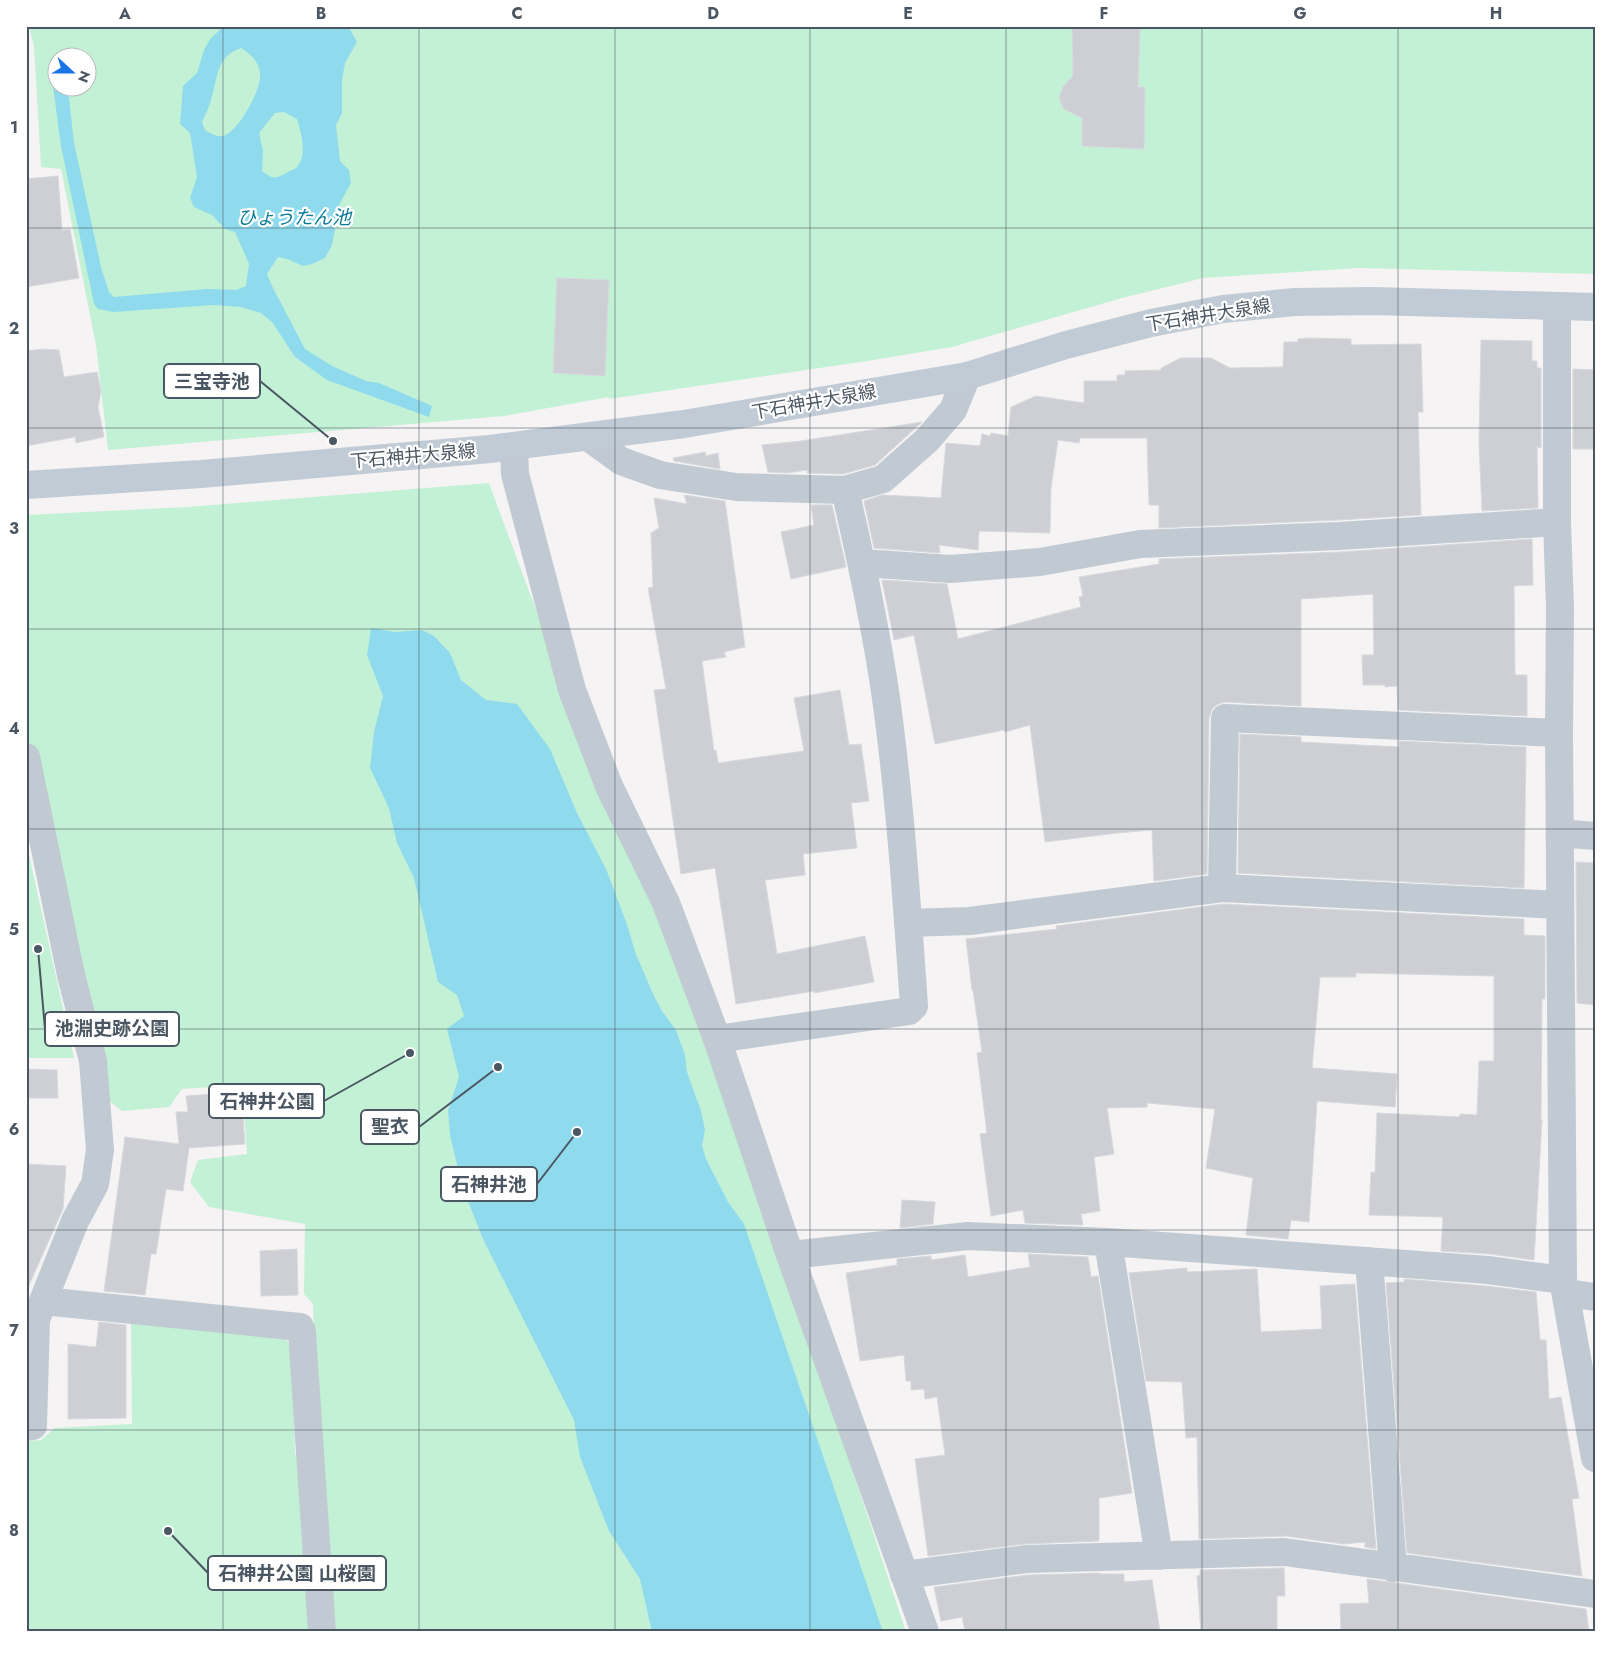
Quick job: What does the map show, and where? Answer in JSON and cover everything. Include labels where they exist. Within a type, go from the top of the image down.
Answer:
[{"type":"main road","name":"下石神井大泉線","points":[[26,485],[201,474],[514,447],[684,424],[967,376],[1085,340],[1151,323],[1222,309],[1295,302],[1344,301],[1595,307]]},
{"type":"street","points":[[1557,306],[1560,906],[1565,1287],[1595,1458]]},
{"type":"street","points":[[588,438],[621,461],[660,475],[736,487],[845,490],[883,479],[927,440],[953,410],[967,376]]},
{"type":"street","points":[[514,447],[515,474],[572,690],[609,786],[666,903],[717,1039],[790,1255],[925,1632]]},
{"type":"street","points":[[717,1039],[909,1011],[914,1006],[908,923],[886,697],[862,563],[845,490]]},
{"type":"street","points":[[862,563],[950,569],[1040,562],[1140,544],[1339,536],[1558,522]]},
{"type":"street","points":[[1222,888],[1226,718],[1559,732]]},
{"type":"street","points":[[26,757],[71,975],[93,1061],[100,1150],[95,1184],[75,1221],[36,1320],[33,1426],[26,1427]]},
{"type":"street","points":[[1560,833],[1595,836]]},
{"type":"street","points":[[908,923],[970,921],[1222,888],[1560,906]]},
{"type":"street","points":[[790,1255],[968,1236],[1108,1242],[1488,1270],[1565,1287],[1595,1297]]},
{"type":"street","points":[[1108,1242],[1160,1556]]},
{"type":"street","points":[[1369,1261],[1393,1568]]},
{"type":"street","points":[[43,1300],[300,1327],[302,1331],[322,1632]]},
{"type":"street","points":[[904,1575],[1028,1559],[1284,1552],[1595,1594]]},
{"type":"green space","points":[[29,26],[1595,26],[1595,274],[1358,268],[1203,278],[1122,298],[952,347],[609,399],[609,397],[504,416],[108,450],[96,345],[61,169],[41,167],[34,46]]},
{"type":"green space","points":[[489,483],[566,691],[658,904],[782,1258],[906,1632],[26,1632],[26,1441],[41,1440],[55,1428],[132,1424],[131,1322],[284,1337],[292,1347],[295,1455],[304,1456],[316,1377],[313,1304],[304,1294],[305,1224],[209,1207],[190,1182],[198,1160],[247,1154],[242,1085],[182,1089],[169,1107],[122,1111],[103,1096],[26,730],[26,515],[188,507]]},
{"type":"green space","points":[[26,841],[74,1058],[26,1058]]},
{"type":"water","name":"ひょうたん池","points":[[224,26],[348,26],[357,42],[345,63],[342,80],[342,113],[336,125],[340,161],[349,170],[351,183],[340,203],[332,245],[325,258],[303,266],[278,257],[267,274],[305,349],[332,366],[366,381],[379,383],[432,406],[429,417],[327,380],[295,357],[272,322],[261,313],[241,307],[214,305],[113,312],[98,309],[94,304],[61,146],[55,98],[69,98],[74,143],[101,267],[109,292],[114,297],[207,289],[236,290],[246,286],[249,264],[235,232],[225,229],[212,215],[194,207],[190,198],[197,177],[190,133],[180,124],[183,86],[197,73],[204,50],[210,39]],"holes":[[[241,48],[257,64],[260,79],[249,108],[243,118],[229,133],[220,136],[205,130],[202,122],[210,103],[222,62],[227,56]],[[284,112],[297,119],[303,144],[300,163],[296,168],[279,177],[268,175],[262,171],[263,151],[259,133],[275,113]]]},
{"type":"water","points":[[371,628],[395,632],[422,630],[434,636],[450,653],[461,680],[486,700],[517,704],[550,749],[577,813],[606,869],[628,927],[635,952],[653,994],[662,1011],[676,1030],[685,1055],[687,1072],[701,1111],[705,1130],[702,1146],[706,1159],[728,1202],[744,1224],[883,1632],[652,1632],[640,1579],[609,1531],[580,1457],[574,1420],[483,1239],[462,1186],[450,1135],[448,1111],[459,1077],[447,1029],[464,1016],[457,995],[438,982],[414,878],[397,843],[389,808],[370,768],[374,732],[383,696],[367,655]]},
{"type":"building","points":[[1072,26],[1140,26],[1138,87],[1145,87],[1144,149],[1082,146],[1082,118],[1064,109],[1059,98],[1063,87],[1073,76]]},
{"type":"building","points":[[58,176],[62,230],[70,229],[79,278],[26,287],[26,179]]},
{"type":"building","points":[[557,278],[609,280],[605,376],[553,373]]},
{"type":"building","points":[[1298,339],[1351,339],[1351,345],[1421,344],[1423,412],[1418,412],[1421,515],[1159,528],[1159,505],[1149,505],[1147,438],[1080,438],[1079,443],[1058,440],[1051,488],[1050,533],[979,531],[978,550],[939,545],[940,553],[874,548],[864,501],[882,495],[941,498],[946,443],[980,446],[982,434],[990,436],[991,433],[1008,436],[1011,407],[1036,396],[1084,403],[1084,381],[1117,381],[1117,375],[1125,375],[1125,371],[1161,370],[1161,368],[1181,358],[1211,358],[1230,368],[1283,367],[1284,342],[1298,342]]},
{"type":"building","points":[[1481,340],[1532,341],[1532,361],[1537,361],[1537,368],[1541,368],[1541,448],[1537,447],[1538,508],[1482,511],[1479,443]]},
{"type":"building","points":[[59,350],[64,377],[97,372],[101,391],[98,407],[104,437],[76,443],[75,437],[26,446],[26,351]]},
{"type":"building","points":[[1573,369],[1595,370],[1595,449],[1573,449]]},
{"type":"building","points":[[922,422],[875,465],[843,474],[807,473],[807,470],[787,473],[768,472],[762,445],[801,441]]},
{"type":"building","points":[[705,452],[706,456],[718,453],[720,469],[674,461],[673,458]]},
{"type":"building","points":[[684,495],[725,501],[745,647],[724,652],[726,657],[702,661],[714,751],[716,750],[718,763],[804,751],[794,698],[840,690],[849,745],[861,744],[869,801],[851,803],[857,848],[803,854],[805,875],[765,880],[777,954],[865,936],[874,982],[736,1004],[715,868],[681,874],[654,690],[666,689],[648,588],[653,587],[651,533],[659,528],[654,498],[687,504]]},
{"type":"building","points":[[811,505],[832,505],[846,567],[791,579],[781,532],[814,525]]},
{"type":"building","points":[[1532,539],[1533,585],[1514,586],[1515,675],[1527,675],[1527,716],[1398,710],[1397,686],[1363,685],[1362,655],[1374,655],[1373,594],[1301,599],[1301,706],[1226,702],[1218,704],[1212,709],[1209,718],[1207,874],[1154,881],[1152,830],[1045,842],[1030,725],[1005,732],[1004,730],[935,744],[914,635],[894,640],[882,580],[947,584],[958,639],[1081,607],[1079,597],[1083,596],[1079,577],[1159,564],[1159,559],[1340,552]]},
{"type":"building","points":[[1240,734],[1301,737],[1301,742],[1399,747],[1399,741],[1526,747],[1524,888],[1238,873]]},
{"type":"building","points":[[1576,862],[1595,863],[1595,1005],[1577,1003]]},
{"type":"building","points":[[1223,904],[1524,919],[1524,935],[1545,936],[1545,999],[1542,999],[1542,1120],[1534,1260],[1490,1254],[1441,1251],[1443,1217],[1369,1215],[1371,1172],[1375,1173],[1377,1113],[1459,1117],[1460,1114],[1477,1115],[1479,1061],[1494,1061],[1494,976],[1356,973],[1356,977],[1320,977],[1312,1068],[1397,1074],[1395,1107],[1317,1101],[1309,1222],[1291,1220],[1288,1239],[1246,1235],[1253,1178],[1206,1168],[1215,1109],[1147,1103],[1147,1107],[1107,1108],[1114,1154],[1094,1157],[1100,1211],[1081,1214],[1083,1225],[1025,1223],[1023,1210],[991,1216],[980,1134],[987,1133],[977,1053],[982,1052],[966,939],[1057,929],[1056,926]]},
{"type":"building","points":[[26,1069],[57,1070],[58,1098],[26,1098]]},
{"type":"building","points":[[241,1092],[245,1144],[189,1148],[183,1191],[166,1189],[156,1254],[151,1254],[145,1295],[104,1291],[125,1137],[179,1144],[176,1112],[188,1112],[186,1096]]},
{"type":"building","points":[[26,1164],[66,1166],[63,1209],[26,1292]]},
{"type":"building","points":[[902,1200],[935,1202],[933,1224],[900,1228]]},
{"type":"building","points":[[297,1249],[298,1295],[261,1296],[260,1251]]},
{"type":"building","points":[[1028,1254],[1088,1257],[1091,1277],[1098,1276],[1132,1493],[1099,1498],[1099,1541],[1025,1544],[928,1556],[915,1459],[945,1455],[937,1397],[925,1399],[924,1389],[911,1390],[911,1381],[906,1381],[904,1355],[860,1361],[846,1273],[897,1265],[897,1259],[931,1256],[931,1260],[965,1255],[968,1277],[1030,1267]]},
{"type":"building","points":[[1187,1268],[1187,1272],[1257,1269],[1261,1332],[1322,1329],[1320,1286],[1355,1284],[1376,1549],[1365,1547],[1365,1542],[1343,1544],[1286,1536],[1199,1539],[1197,1437],[1186,1438],[1182,1382],[1146,1381],[1129,1273]]},
{"type":"building","points":[[1404,1279],[1536,1292],[1540,1340],[1546,1340],[1549,1399],[1561,1397],[1579,1498],[1572,1499],[1582,1576],[1407,1553],[1386,1283],[1404,1282]]},
{"type":"building","points":[[99,1322],[126,1325],[126,1418],[68,1419],[68,1344],[96,1347]]},
{"type":"building","points":[[1284,1568],[1285,1596],[1277,1596],[1277,1632],[1201,1632],[1197,1576],[1200,1575],[1200,1570]]},
{"type":"building","points":[[1124,1574],[1124,1582],[1152,1580],[1160,1632],[965,1632],[962,1617],[941,1621],[934,1587],[1028,1575]]},
{"type":"building","points":[[1367,1579],[1586,1609],[1589,1632],[1341,1632],[1340,1604],[1369,1603]]},
{"type":"place","name":"三宝寺池","points":[[333,441]]},
{"type":"place","name":"池淵史跡公園","points":[[38,949]]},
{"type":"place","name":"石神井公園","points":[[410,1053]]},
{"type":"place","name":"聖衣","points":[[498,1067]]},
{"type":"place","name":"石神井池","points":[[577,1132]]},
{"type":"place","name":"石神井公園 山桜園","points":[[168,1531]]}]
